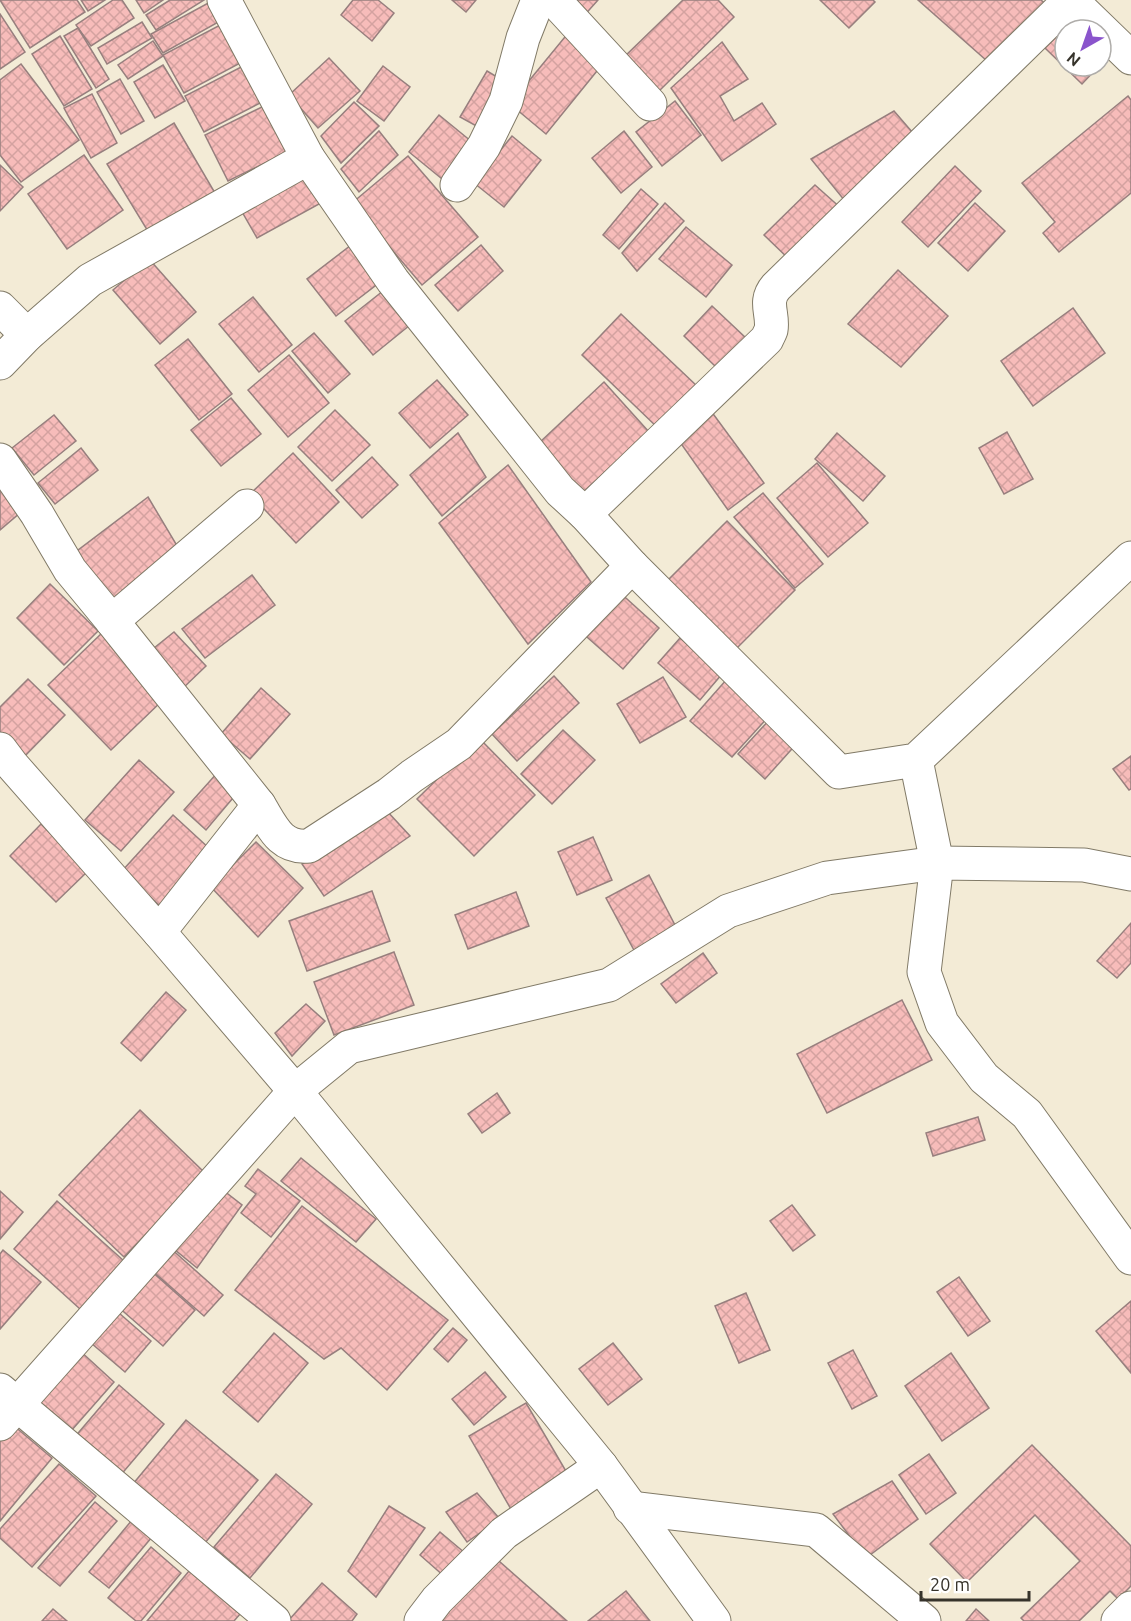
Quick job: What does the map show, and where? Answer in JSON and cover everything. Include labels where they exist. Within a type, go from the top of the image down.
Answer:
[{"type":"street","points":[[224,0],[308,158],[393,281],[560,491],[839,772],[916,760],[1131,558]]},
{"type":"street","points":[[457,185],[484,146],[506,101],[523,38],[538,0]]},
{"type":"street","points":[[554,0],[650,104]]},
{"type":"street","points":[[585,514],[767,339],[771,328],[769,303],[776,287],[1070,0],[1131,58]]},
{"type":"street","points":[[0,363],[27,335],[90,280],[308,158]]},
{"type":"street","points":[[0,308],[27,335]]},
{"type":"street","points":[[0,460],[37,514],[70,570],[259,805],[279,837],[297,847],[309,846],[389,794],[459,744],[632,566]]},
{"type":"street","points":[[112,621],[247,506]]},
{"type":"street","points":[[916,760],[937,863],[924,972],[942,1023],[984,1078],[1027,1114],[1131,1258]]},
{"type":"street","points":[[4,764],[159,932],[295,1091],[601,1466],[714,1621]]},
{"type":"street","points":[[159,932],[259,805]]},
{"type":"street","points":[[274,1621],[5,1406],[295,1091],[349,1047],[609,985],[728,912],[827,878],[937,863],[1084,864],[1131,874]]},
{"type":"street","points":[[421,1621],[437,1600],[504,1533],[601,1466]]},
{"type":"street","points":[[630,1508],[816,1530],[924,1621]]},
{"type":"street","points":[[1118,1621],[1131,1608]]},
{"type":"building","points":[[0,0],[77,0],[85,12],[30,48]]},
{"type":"building","points":[[81,0],[105,0],[88,11]]},
{"type":"building","points":[[113,0],[122,0],[134,18],[91,46],[76,25]]},
{"type":"building","points":[[136,0],[163,0],[144,13]]},
{"type":"building","points":[[170,0],[204,0],[156,30],[146,15]]},
{"type":"building","points":[[353,0],[378,0],[394,13],[372,41],[341,15]]},
{"type":"building","points":[[452,0],[476,0],[466,12]]},
{"type":"building","points":[[563,0],[598,0],[582,18]]},
{"type":"building","points":[[683,0],[718,0],[734,17],[656,94],[622,59]]},
{"type":"building","points":[[820,0],[873,0],[875,2],[849,28]]},
{"type":"building","points":[[918,0],[1041,0],[1050,8],[995,68]]},
{"type":"building","points":[[212,1],[222,20],[163,53],[151,34]]},
{"type":"building","points":[[0,14],[25,52],[0,69]]},
{"type":"building","points":[[142,22],[152,38],[107,64],[98,48]]},
{"type":"building","points":[[224,23],[244,61],[184,93],[163,55]]},
{"type":"building","points":[[78,28],[109,79],[96,88],[64,36]]},
{"type":"building","points":[[569,32],[605,61],[546,134],[510,104]]},
{"type":"building","points":[[60,36],[92,89],[64,106],[32,54]]},
{"type":"building","points":[[1053,40],[1053,56],[1045,48]]},
{"type":"building","points":[[153,41],[163,56],[128,79],[118,65]]},
{"type":"building","points":[[722,42],[748,79],[720,96],[734,121],[762,103],[776,124],[722,161],[671,88]]},
{"type":"building","points":[[329,58],[360,91],[318,128],[289,95]]},
{"type":"building","points":[[21,64],[79,140],[21,182],[0,155],[0,80]]},
{"type":"building","points":[[163,65],[185,101],[155,118],[134,82]]},
{"type":"building","points":[[245,65],[264,101],[204,132],[185,96]]},
{"type":"building","points":[[383,66],[410,87],[384,121],[357,101]]},
{"type":"building","points":[[487,71],[507,83],[480,128],[460,117]]},
{"type":"building","points":[[1076,78],[1088,78],[1082,84]]},
{"type":"building","points":[[120,79],[144,121],[121,134],[97,92]]},
{"type":"building","points":[[92,94],[117,143],[91,158],[64,108]]},
{"type":"building","points":[[1128,96],[1131,100],[1131,193],[1059,252],[1043,233],[1055,222],[1022,183]]},
{"type":"building","points":[[675,101],[701,135],[662,166],[636,132]]},
{"type":"building","points":[[354,102],[379,126],[341,163],[321,136]]},
{"type":"building","points":[[266,105],[289,151],[228,181],[205,135]]},
{"type":"building","points":[[894,111],[919,140],[849,206],[811,159]]},
{"type":"building","points":[[439,115],[477,146],[447,183],[409,152]]},
{"type":"building","points":[[174,123],[215,193],[149,233],[107,164]]},
{"type":"building","points":[[379,131],[398,155],[359,192],[341,169]]},
{"type":"building","points":[[624,131],[652,167],[621,193],[592,158]]},
{"type":"building","points":[[512,136],[541,160],[504,207],[474,183]]},
{"type":"building","points":[[84,155],[123,210],[67,249],[28,194]]},
{"type":"building","points":[[408,156],[478,237],[422,285],[352,203]]},
{"type":"building","points":[[0,165],[23,187],[0,211]]},
{"type":"building","points":[[955,166],[981,191],[928,247],[902,222]]},
{"type":"building","points":[[314,170],[330,198],[257,238],[241,210]]},
{"type":"building","points":[[815,185],[843,210],[791,261],[764,235]]},
{"type":"building","points":[[641,189],[658,204],[619,249],[603,235]]},
{"type":"building","points":[[665,203],[684,221],[637,271],[622,253]]},
{"type":"building","points":[[975,203],[1005,231],[968,271],[938,243]]},
{"type":"building","points":[[686,227],[732,265],[706,297],[659,259]]},
{"type":"building","points":[[355,242],[384,279],[336,316],[307,279]]},
{"type":"building","points":[[481,245],[503,271],[458,311],[435,285]]},
{"type":"building","points":[[149,259],[196,312],[160,344],[113,290]]},
{"type":"building","points":[[898,270],[948,316],[901,367],[848,324]]},
{"type":"building","points":[[388,287],[415,321],[373,355],[345,321]]},
{"type":"building","points":[[253,297],[292,345],[259,372],[219,324]]},
{"type":"building","points":[[712,306],[747,339],[716,367],[684,336]]},
{"type":"building","points":[[1073,308],[1105,353],[1033,406],[1001,361]]},
{"type":"building","points":[[621,314],[698,387],[658,428],[582,355]]},
{"type":"building","points":[[314,333],[350,374],[328,393],[292,351]]},
{"type":"building","points":[[188,339],[232,394],[199,420],[155,365]]},
{"type":"building","points":[[289,355],[329,403],[288,437],[248,390]]},
{"type":"building","points":[[437,380],[468,415],[430,448],[399,413]]},
{"type":"building","points":[[604,382],[649,432],[582,493],[539,443]]},
{"type":"building","points":[[231,398],[261,434],[221,466],[191,430]]},
{"type":"building","points":[[335,410],[370,445],[332,481],[298,447]]},
{"type":"building","points":[[711,411],[764,483],[728,510],[677,438]]},
{"type":"building","points":[[54,415],[76,441],[34,475],[12,448]]},
{"type":"building","points":[[1007,432],[1033,479],[1004,494],[979,448]]},
{"type":"building","points":[[458,433],[486,477],[442,516],[410,475]]},
{"type":"building","points":[[837,433],[885,476],[863,501],[815,459]]},
{"type":"building","points":[[81,448],[98,470],[55,504],[38,483]]},
{"type":"building","points":[[293,453],[339,502],[296,543],[250,494]]},
{"type":"building","points":[[372,457],[398,485],[362,518],[336,490]]},
{"type":"building","points":[[817,463],[868,523],[828,557],[777,498]]},
{"type":"building","points":[[508,465],[591,582],[528,644],[439,523]]},
{"type":"building","points":[[0,472],[27,507],[0,530]]},
{"type":"building","points":[[763,493],[823,564],[795,588],[734,517]]},
{"type":"building","points":[[148,497],[179,549],[107,606],[69,557]]},
{"type":"building","points":[[727,521],[795,590],[736,649],[668,580]]},
{"type":"building","points":[[252,575],[275,605],[205,658],[182,629]]},
{"type":"building","points":[[50,584],[98,631],[64,665],[17,618]]},
{"type":"building","points":[[616,589],[659,628],[623,669],[579,630]]},
{"type":"building","points":[[103,632],[166,697],[111,750],[48,685]]},
{"type":"building","points":[[174,632],[206,666],[180,691],[149,652]]},
{"type":"building","points":[[680,638],[722,674],[700,700],[658,663]]},
{"type":"building","points":[[554,676],[579,703],[517,761],[492,734]]},
{"type":"building","points":[[663,677],[686,717],[640,743],[617,704]]},
{"type":"building","points":[[28,679],[65,715],[24,757],[0,733],[0,707]]},
{"type":"building","points":[[727,679],[769,716],[732,757],[690,721]]},
{"type":"building","points":[[261,688],[290,714],[250,759],[221,734]]},
{"type":"building","points":[[772,717],[799,741],[765,779],[738,754]]},
{"type":"building","points":[[563,730],[595,760],[552,804],[521,774]]},
{"type":"building","points":[[479,738],[535,795],[474,856],[417,799]]},
{"type":"building","points":[[1131,756],[1131,789],[1129,790],[1113,769]]},
{"type":"building","points":[[139,760],[174,792],[121,851],[85,820]]},
{"type":"building","points":[[218,772],[238,792],[206,830],[184,810]]},
{"type":"building","points":[[386,810],[410,836],[324,896],[302,864]]},
{"type":"building","points":[[173,815],[211,850],[160,906],[122,871]]},
{"type":"building","points":[[41,824],[88,871],[56,902],[10,856]]},
{"type":"building","points":[[593,837],[612,880],[577,895],[558,852]]},
{"type":"building","points":[[256,842],[303,888],[258,937],[211,887]]},
{"type":"building","points":[[649,875],[677,929],[635,952],[606,898]]},
{"type":"building","points":[[372,891],[390,941],[307,971],[289,921]]},
{"type":"building","points":[[516,892],[529,926],[468,949],[455,915]]},
{"type":"building","points":[[1131,923],[1131,963],[1117,978],[1097,961]]},
{"type":"building","points":[[394,952],[414,1005],[334,1035],[314,982]]},
{"type":"building","points":[[703,953],[717,973],[676,1003],[661,984]]},
{"type":"building","points":[[166,992],[186,1010],[141,1061],[121,1043]]},
{"type":"building","points":[[902,1000],[932,1060],[827,1113],[797,1054]]},
{"type":"building","points":[[306,1004],[325,1021],[292,1056],[275,1033]]},
{"type":"building","points":[[497,1093],[510,1113],[482,1133],[468,1114]]},
{"type":"building","points":[[140,1110],[205,1173],[124,1257],[59,1195]]},
{"type":"building","points":[[978,1117],[985,1140],[933,1156],[926,1133]]},
{"type":"building","points":[[301,1158],[376,1219],[356,1242],[281,1181]]},
{"type":"building","points":[[258,1169],[300,1201],[271,1237],[241,1213],[256,1194],[245,1186]]},
{"type":"building","points":[[219,1187],[242,1205],[197,1268],[174,1249]]},
{"type":"building","points":[[0,1191],[23,1212],[0,1239]]},
{"type":"building","points":[[57,1201],[124,1261],[80,1309],[14,1249]]},
{"type":"building","points":[[792,1205],[815,1235],[793,1251],[770,1221]]},
{"type":"building","points":[[302,1206],[448,1320],[387,1390],[341,1348],[324,1359],[235,1290]]},
{"type":"building","points":[[168,1246],[223,1295],[204,1316],[149,1268]]},
{"type":"building","points":[[3,1250],[41,1282],[0,1329],[0,1254]]},
{"type":"building","points":[[149,1269],[195,1310],[163,1346],[117,1306]]},
{"type":"building","points":[[959,1277],[990,1321],[968,1336],[937,1292]]},
{"type":"building","points":[[746,1293],[770,1350],[739,1363],[715,1306]]},
{"type":"building","points":[[1131,1301],[1131,1373],[1096,1331]]},
{"type":"building","points":[[111,1306],[151,1341],[125,1372],[84,1337]]},
{"type":"building","points":[[453,1328],[467,1340],[448,1362],[434,1349]]},
{"type":"building","points":[[274,1333],[308,1363],[258,1422],[223,1392]]},
{"type":"building","points":[[613,1343],[642,1379],[608,1405],[579,1369]]},
{"type":"building","points":[[78,1349],[114,1382],[64,1439],[27,1407]]},
{"type":"building","points":[[853,1350],[877,1396],[852,1409],[828,1363]]},
{"type":"building","points":[[951,1353],[989,1408],[942,1441],[905,1386]]},
{"type":"building","points":[[485,1372],[506,1397],[474,1425],[452,1399]]},
{"type":"building","points":[[119,1385],[164,1424],[114,1483],[68,1445]]},
{"type":"building","points":[[526,1403],[570,1478],[512,1511],[469,1436]]},
{"type":"building","points":[[186,1420],[258,1480],[199,1550],[128,1490]]},
{"type":"building","points":[[13,1425],[52,1458],[0,1521],[0,1440]]},
{"type":"building","points":[[1032,1445],[1131,1546],[1131,1586],[1118,1599],[1110,1591],[1079,1621],[1024,1621],[1021,1618],[1080,1561],[1035,1515],[967,1582],[930,1544]]},
{"type":"building","points":[[929,1454],[956,1493],[926,1514],[899,1475]]},
{"type":"building","points":[[59,1464],[96,1496],[32,1567],[0,1538],[0,1529]]},
{"type":"building","points":[[276,1474],[312,1504],[250,1578],[214,1547]]},
{"type":"building","points":[[892,1481],[918,1519],[866,1558],[833,1514]]},
{"type":"building","points":[[477,1493],[500,1519],[467,1542],[446,1512]]},
{"type":"building","points":[[95,1502],[117,1521],[60,1586],[38,1568]]},
{"type":"building","points":[[389,1506],[425,1528],[376,1597],[348,1571]]},
{"type":"building","points":[[132,1520],[152,1537],[109,1588],[89,1572]]},
{"type":"building","points":[[440,1532],[465,1553],[445,1577],[420,1555]]},
{"type":"building","points":[[151,1547],[181,1573],[141,1621],[136,1621],[108,1598]]},
{"type":"building","points":[[491,1554],[567,1621],[433,1621]]},
{"type":"building","points":[[189,1571],[240,1614],[234,1621],[147,1621]]},
{"type":"building","points":[[322,1583],[357,1614],[352,1621],[288,1621]]},
{"type":"building","points":[[626,1591],[650,1621],[588,1621]]},
{"type":"building","points":[[53,1609],[67,1621],[42,1621]]},
{"type":"building","points":[[976,1609],[989,1621],[966,1621]]}]
